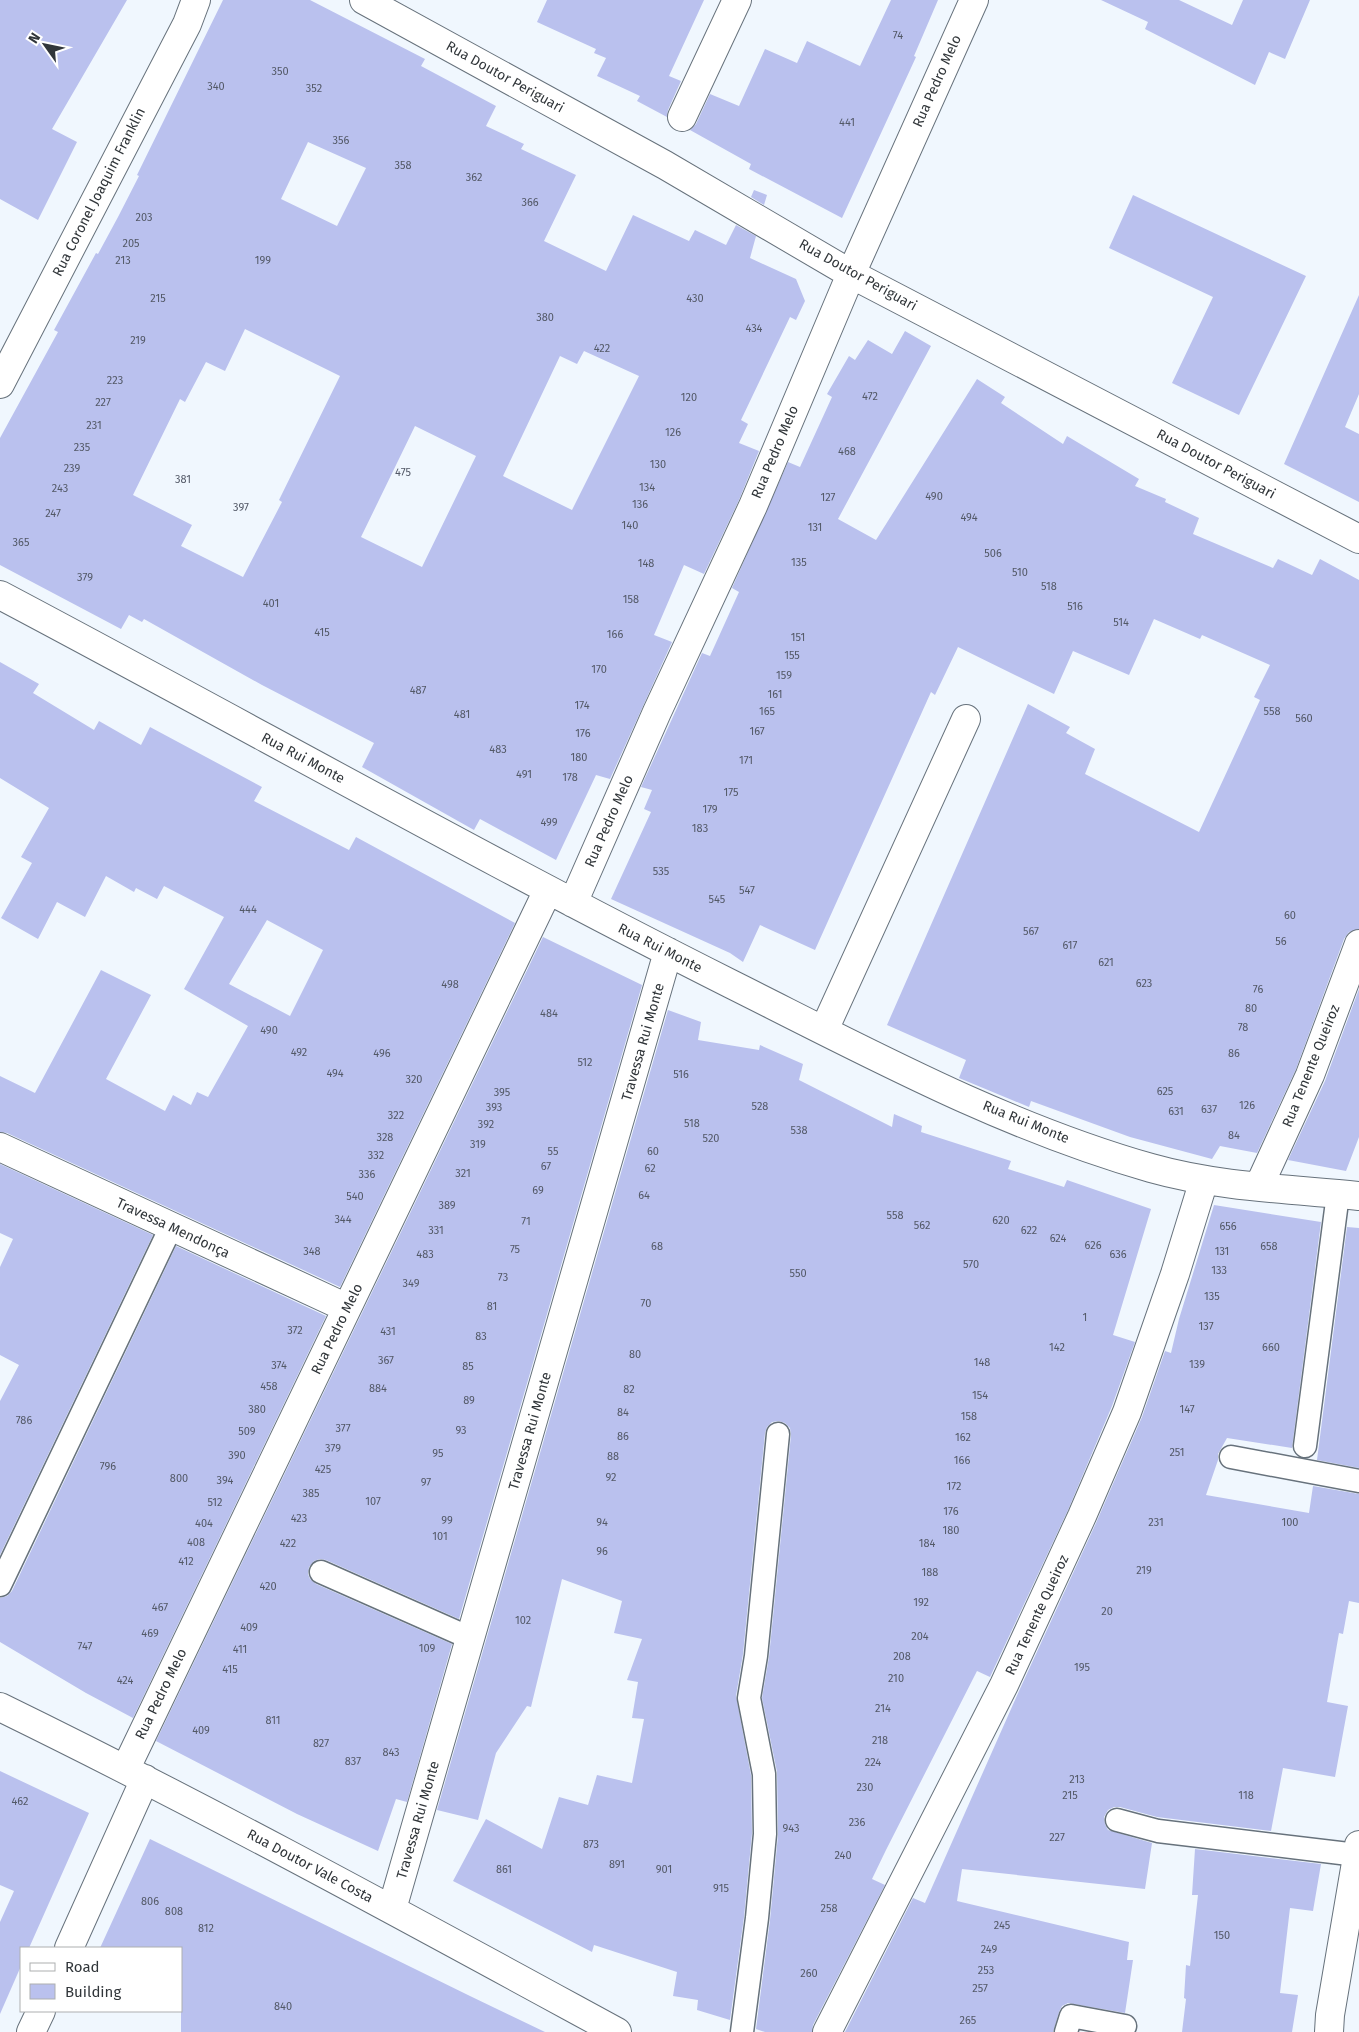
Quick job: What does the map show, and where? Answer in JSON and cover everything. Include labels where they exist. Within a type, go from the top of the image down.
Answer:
[{"type":"street","name":"Rua Coronel Joaquim Franklin","points":[[0,384],[187,24],[196,0]]},
{"type":"street","name":"Rua Doutor Periguari","points":[[364,0],[665,165],[851,274],[1359,539]]},
{"type":"street","points":[[682,116],[737,0]]},
{"type":"street","name":"Rua Pedro Melo","points":[[573,903],[657,712],[753,506],[851,274],[974,0]]},
{"type":"street","name":"Rua Rui Monte","points":[[0,595],[548,890],[898,1068],[1008,1116],[1151,1168],[1204,1180],[1349,1195]]},
{"type":"street","points":[[824,1030],[966,719]]},
{"type":"street","name":"Rua Pedro Melo","points":[[69,1947],[135,1774],[347,1308],[548,890]]},
{"type":"street","name":"Rua Tenente Queiroz","points":[[1259,1186],[1310,1076],[1359,944]]},
{"type":"street","name":"Travessa Rui Monte","points":[[392,1909],[668,952]]},
{"type":"street","name":"Travessa Mendonça","points":[[0,1147],[347,1308]]},
{"type":"street","name":"Rua Tenente Queiroz","points":[[827,2032],[1004,1685],[1082,1516],[1127,1412],[1175,1274],[1204,1180]]},
{"type":"street","name":"Rua Doutor Vale Costa","points":[[0,1707],[135,1774],[392,1909],[617,2032]]},
{"type":"street","points":[[1329,2032],[1330,2015],[1358,1850]]},
{"type":"street","points":[[31,2032],[41,2012]]},
{"type":"lane","points":[[1305,1446],[1349,1195]]},
{"type":"lane","points":[[0,1585],[171,1226]]},
{"type":"lane","points":[[742,2032],[748,1994],[765,1834],[764,1774],[750,1698],[756,1656],[778,1434]]},
{"type":"lane","points":[[1231,1457],[1359,1481]]},
{"type":"lane","points":[[321,1572],[470,1638]]},
{"type":"lane","points":[[1117,1820],[1158,1830],[1358,1850]]},
{"type":"lane","points":[[1066,2032],[1071,2016],[1125,2026]]},
{"type":"building","points":[[0,0],[127,0],[52,129],[77,142],[38,220],[0,199]]},
{"type":"building","points":[[223,0],[310,0],[425,59],[421,66],[496,106],[486,126],[524,144],[521,149],[576,175],[544,241],[606,271],[633,215],[689,241],[695,230],[726,245],[736,225],[756,236],[750,258],[796,279],[805,301],[796,320],[790,317],[741,420],[748,424],[739,443],[759,451],[739,500],[704,574],[684,565],[654,635],[672,642],[610,779],[596,775],[556,860],[480,819],[474,830],[362,767],[374,743],[262,685],[144,619],[142,622],[129,615],[121,629],[0,565],[0,438],[58,332],[54,330],[118,217],[139,176],[137,175]],"holes":[[[308,142],[366,168],[337,226],[281,199]],[[245,329],[340,376],[279,500],[282,502],[243,577],[181,546],[192,525],[133,495],[180,399],[185,402],[206,362],[225,371]],[[584,351],[639,376],[572,510],[503,476],[560,356],[577,364]],[[415,426],[476,456],[422,567],[361,537]]]},
{"type":"building","points":[[547,0],[704,0],[669,76],[681,81],[668,110],[667,117],[637,101],[640,96],[597,76],[606,58],[594,53],[596,49],[537,22]]},
{"type":"building","points":[[891,0],[938,0],[914,56],[916,57],[842,218],[749,169],[751,164],[690,130],[696,124],[710,94],[739,106],[765,49],[797,63],[807,41],[860,66]]},
{"type":"building","points":[[1101,0],[1179,0],[1232,25],[1243,0],[1310,0],[1285,59],[1269,52],[1255,85],[1145,29],[1148,22]]},
{"type":"building","points":[[754,190],[767,195],[764,205],[751,197]]},
{"type":"building","points":[[1133,195],[1306,276],[1239,415],[1172,383],[1213,297],[1109,248]]},
{"type":"building","points":[[1359,295],[1359,394],[1345,427],[1359,434],[1359,502],[1284,464]]},
{"type":"building","points":[[905,331],[931,346],[838,519],[876,540],[977,379],[1005,397],[1001,403],[1063,444],[1067,436],[1139,479],[1135,486],[1166,499],[1165,502],[1199,518],[1193,534],[1273,568],[1278,559],[1312,575],[1320,559],[1359,580],[1359,929],[1349,932],[1344,939],[1296,1069],[1257,1153],[1220,1146],[1212,1159],[1130,1137],[1031,1101],[1029,1107],[959,1078],[966,1060],[887,1025],[1028,704],[1070,727],[1066,733],[1095,749],[1085,774],[1199,832],[1260,700],[1254,697],[1270,665],[1202,635],[1200,639],[1154,619],[1129,675],[1073,651],[1054,694],[958,647],[935,695],[931,692],[815,950],[760,925],[743,962],[730,953],[611,899],[651,812],[644,809],[652,790],[641,787],[702,653],[710,656],[739,592],[732,588],[788,462],[800,467],[832,397],[827,394],[849,356],[855,360],[868,340],[892,354]]},
{"type":"building","points":[[0,662],[39,684],[33,693],[94,730],[99,721],[141,745],[150,727],[262,787],[254,801],[349,850],[356,837],[515,923],[340,1287],[7,1133],[0,1132],[0,1076],[35,1093],[101,970],[151,995],[106,1079],[165,1111],[173,1095],[191,1105],[197,1092],[208,1097],[248,1026],[184,989],[224,917],[164,886],[157,899],[136,888],[134,892],[106,876],[85,917],[57,902],[38,939],[1,918],[32,863],[21,857],[49,808],[0,778]],"holes":[[[267,920],[323,950],[290,1016],[229,984]]]},
{"type":"building","points":[[543,937],[642,985],[459,1619],[326,1560],[314,1561],[309,1567],[308,1574],[310,1579],[316,1584],[452,1644],[407,1802],[396,1799],[378,1851],[297,1814],[156,1741]]},
{"type":"building","points":[[1359,989],[1359,1137],[1346,1171],[1288,1160],[1325,1081]]},
{"type":"building","points":[[668,1010],[701,1022],[698,1040],[759,1050],[760,1045],[803,1064],[799,1080],[892,1127],[894,1114],[922,1126],[921,1132],[1011,1161],[1008,1169],[1064,1187],[1067,1180],[1151,1209],[1113,1335],[1135,1342],[1112,1406],[1068,1510],[990,1677],[977,1671],[872,1879],[885,1885],[813,2025],[812,2032],[765,2032],[756,2029],[770,1920],[778,1835],[777,1772],[762,1698],[769,1657],[791,1435],[790,1428],[785,1423],[779,1421],[772,1422],[767,1427],[765,1433],[743,1654],[736,1696],[751,1775],[752,1833],[744,1917],[730,2020],[697,2010],[698,2000],[673,1996],[677,1972],[594,1945],[592,1952],[453,1881],[486,1819],[542,1849],[559,1797],[588,1805],[597,1775],[632,1783],[644,1719],[632,1718],[638,1682],[627,1680],[642,1639],[614,1633],[622,1601],[562,1579],[531,1707],[527,1706],[496,1753],[478,1820],[437,1810]]},
{"type":"building","points":[[0,1164],[153,1235],[0,1555],[0,1401],[19,1365],[0,1355],[0,1267],[13,1239],[0,1233]]},
{"type":"building","points":[[1214,1205],[1321,1222],[1292,1448],[1227,1438],[1218,1454],[1218,1460],[1206,1495],[1309,1513],[1313,1486],[1359,1494],[1359,1603],[1349,1601],[1343,1634],[1339,1633],[1327,1702],[1348,1706],[1335,1777],[1283,1768],[1271,1831],[1157,1817],[1120,1807],[1108,1810],[1104,1817],[1108,1830],[1152,1843],[1145,1889],[962,1869],[957,1901],[1129,1942],[1127,1960],[1133,1960],[1125,2013],[1068,2003],[1062,2006],[1053,2032],[845,2032],[913,1898],[925,1903],[1096,1523],[1142,1417],[1165,1351],[1171,1353],[1179,1319]]},
{"type":"building","points":[[1347,1227],[1359,1228],[1359,1468],[1317,1460]]},
{"type":"building","points":[[176,1246],[326,1316],[133,1718],[86,1693],[0,1642],[0,1598],[7,1596],[12,1591]]},
{"type":"building","points":[[0,1771],[89,1813],[29,1947],[20,1947],[20,1968],[0,2014],[0,1922],[14,1891],[0,1885]]},
{"type":"building","points":[[150,1839],[545,2032],[181,2032],[182,1947],[100,1947]]},
{"type":"building","points":[[1195,1849],[1321,1864],[1313,1911],[1290,1908],[1280,1993],[1298,1995],[1292,2032],[1182,2032],[1186,1999],[1184,1998],[1186,1965],[1190,1966],[1198,1895],[1192,1895]]}]
